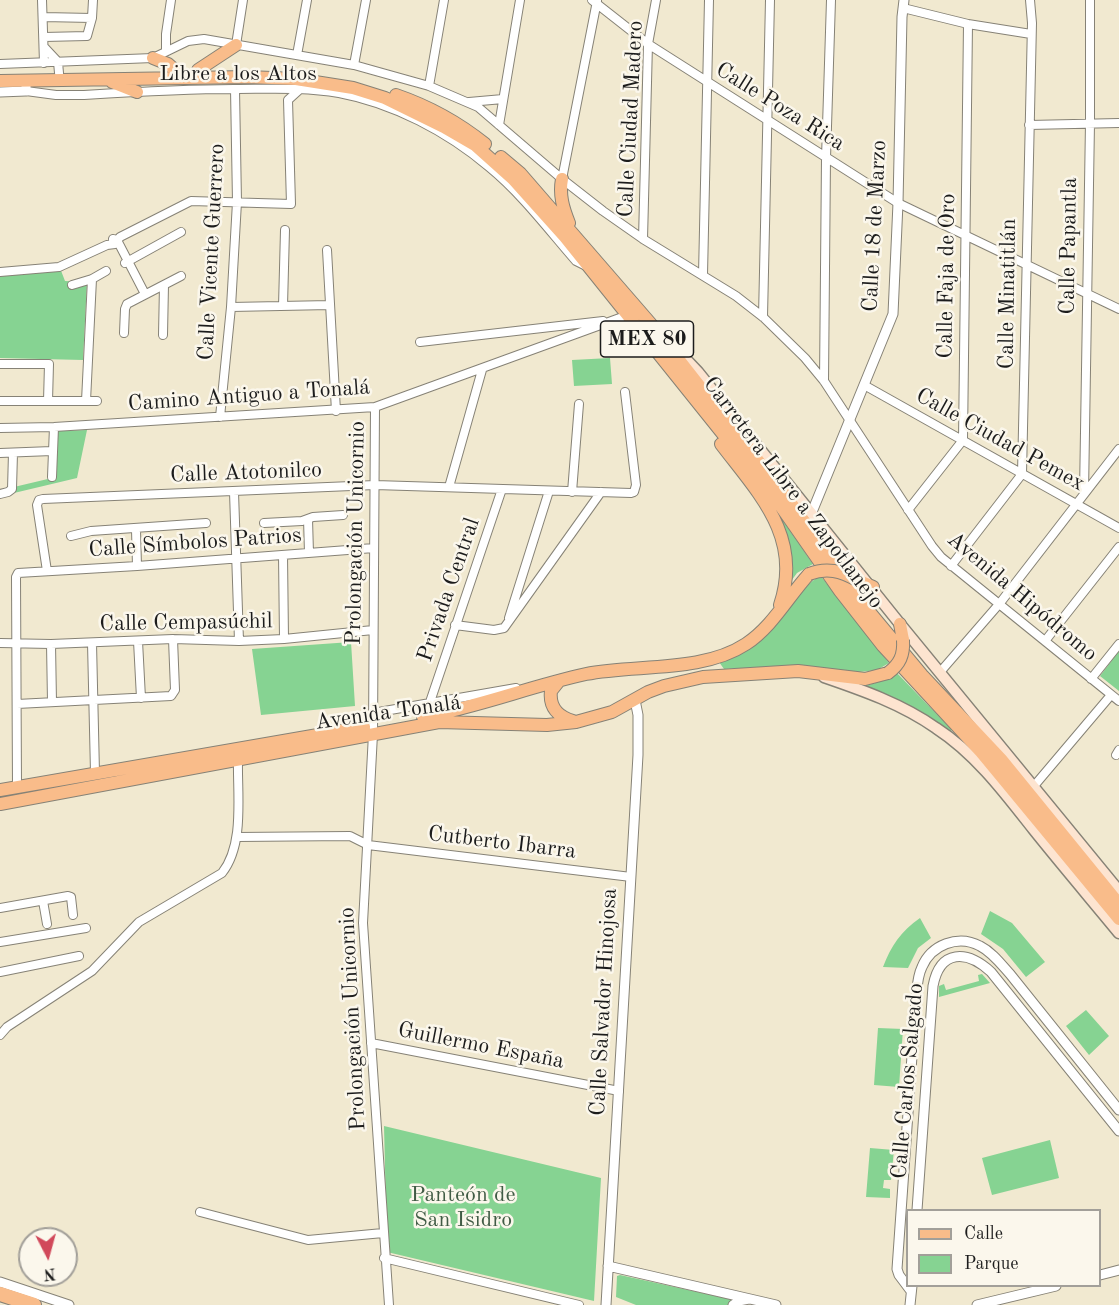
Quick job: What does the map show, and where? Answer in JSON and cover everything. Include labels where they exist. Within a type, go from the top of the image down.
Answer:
[{"type":"highway","points":[[0,1294],[34,1305]]},
{"type":"main road","points":[[195,79],[236,45]]},
{"type":"main road","points":[[153,58],[168,64],[176,71]]},
{"type":"main road","name":"Carretera Libre a Zapotlanejo","points":[[0,74],[58,68],[176,71],[195,79],[297,71],[354,81],[416,102],[473,134],[520,173],[650,323],[788,499],[867,609],[922,675],[1000,759],[1119,904]]},
{"type":"main road","name":"Carretera Libre a Zapotlanejo","points":[[0,81],[26,86],[106,80],[248,77],[296,80],[340,89],[353,88],[386,98],[475,145],[513,179],[565,237],[780,506],[840,591],[883,646],[981,752],[1119,919]]},
{"type":"main road","points":[[106,80],[137,92]]},
{"type":"main road","points":[[562,179],[560,192],[562,202],[573,232]]},
{"type":"main road","points":[[630,318],[641,338],[774,517],[783,537],[787,558],[784,591],[774,617]]},
{"type":"main road","name":"Carretera Libre a Zapotlanejo","points":[[650,323],[698,372],[873,587],[900,624],[1118,889]]},
{"type":"main road","name":"Avenida Tonalá","points":[[0,790],[435,715],[588,674],[708,660],[744,645],[761,632],[809,574],[821,570],[833,570],[873,587]]},
{"type":"main road","name":"Avenida Tonalá","points":[[0,804],[238,758],[373,724],[451,721],[547,725],[576,722],[612,712],[648,692],[703,677],[798,671],[865,678],[880,677],[888,673],[901,658],[903,640],[900,624]]},
{"type":"main road","points":[[815,674],[884,699],[908,711],[936,728],[966,751],[999,787],[1119,932]]},
{"type":"main road","points":[[555,682],[551,691],[551,705],[559,715],[576,722]]},
{"type":"main road","points":[[1079,870],[1119,932]]},
{"type":"street","points":[[42,0],[44,63]]},
{"type":"street","points":[[44,37],[87,36],[92,18],[93,0]]},
{"type":"street","points":[[166,51],[171,0]]},
{"type":"street","points":[[236,45],[243,0]]},
{"type":"street","points":[[297,55],[307,0]]},
{"type":"street","points":[[354,65],[366,0]]},
{"type":"street","points":[[429,86],[444,0]]},
{"type":"street","points":[[499,125],[520,0]]},
{"type":"street","name":"Calle Ciudad Madero","points":[[643,239],[648,44],[656,0]]},
{"type":"street","points":[[703,275],[709,0]]},
{"type":"street","points":[[764,317],[770,0]]},
{"type":"street","points":[[824,381],[826,158],[831,0]]},
{"type":"street","name":"Calle Minatitlán","points":[[1022,474],[1030,0]]},
{"type":"street","name":"Calle Papantla","points":[[1084,494],[1090,0]]},
{"type":"street","points":[[562,179],[595,1]]},
{"type":"street","name":"Calle Poza Rica","points":[[595,1],[648,44],[898,203],[1119,309]]},
{"type":"street","points":[[904,4],[968,24],[1030,34]]},
{"type":"street","name":"Calle 18 de Marzo","points":[[812,512],[893,314],[904,4]]},
{"type":"street","points":[[43,17],[92,18]]},
{"type":"street","name":"Calle Faja de Oro","points":[[963,440],[968,24]]},
{"type":"street","points":[[0,64],[44,63],[58,68],[153,58],[188,40],[204,39],[354,65],[429,86],[469,102],[502,99]]},
{"type":"street","points":[[44,47],[58,68]]},
{"type":"street","name":"Libre a los Altos","points":[[26,86],[56,95],[137,92],[195,79],[235,89],[340,89]]},
{"type":"street","name":"Carretera Libre a Zapotlanejo","points":[[0,93],[26,86]]},
{"type":"street","points":[[269,88],[288,100]]},
{"type":"street","name":"Calle Vicente Guerrero","points":[[220,417],[231,307],[237,202],[235,89]]},
{"type":"street","points":[[0,270],[59,267],[116,242],[120,237],[187,202],[291,204],[288,100],[300,89]]},
{"type":"street","name":"Avenida Hipódromo","points":[[469,102],[478,107],[562,179],[643,239],[736,296],[764,317],[805,358],[824,381],[849,423],[932,546],[951,566],[1000,603],[1119,701]]},
{"type":"street","points":[[1029,124],[1119,123]]},
{"type":"street","points":[[282,306],[285,230]]},
{"type":"street","points":[[127,262],[181,232]]},
{"type":"street","points":[[116,242],[144,295]]},
{"type":"street","points":[[327,250],[336,411]]},
{"type":"street","points":[[72,285],[92,279],[106,271]]},
{"type":"street","points":[[124,333],[126,306],[181,276]]},
{"type":"street","points":[[86,401],[92,279]]},
{"type":"street","points":[[163,335],[164,285]]},
{"type":"street","points":[[231,307],[330,305]]},
{"type":"street","name":"Camino Antiguo a Tonalá","points":[[0,428],[54,427],[375,407],[616,320],[630,318]]},
{"type":"street","points":[[420,342],[616,320]]},
{"type":"street","points":[[0,364],[49,364],[48,401]]},
{"type":"street","name":"Privada Central","points":[[449,487],[482,370]]},
{"type":"street","name":"Calle Ciudad Pemex","points":[[864,385],[1119,528]]},
{"type":"street","name":"Calle Atotonilco","points":[[47,571],[37,505],[39,500],[375,485],[628,494],[634,492],[636,485],[625,392]]},
{"type":"street","points":[[0,401],[97,401]]},
{"type":"street","points":[[572,492],[579,404]]},
{"type":"street","name":"Prolongación Unicornio","points":[[375,407],[373,724],[363,923],[382,1233],[389,1305]]},
{"type":"street","points":[[52,477],[54,427]]},
{"type":"street","points":[[908,510],[963,440]]},
{"type":"street","points":[[941,672],[1000,603],[1119,449]]},
{"type":"street","points":[[0,453],[52,451]]},
{"type":"street","points":[[0,494],[12,489],[13,453]]},
{"type":"street","points":[[951,566],[1022,474]]},
{"type":"street","name":"Privada Central","points":[[430,702],[502,489]]},
{"type":"street","points":[[507,626],[549,491]]},
{"type":"street","points":[[234,492],[239,641]]},
{"type":"street","points":[[455,625],[498,630],[507,626],[601,492]]},
{"type":"street","points":[[264,523],[343,514]]},
{"type":"street","points":[[308,519],[309,553]]},
{"type":"street","points":[[71,536],[91,531],[136,530],[206,523]]},
{"type":"street","points":[[136,530],[137,566]]},
{"type":"street","points":[[1045,641],[1119,547]]},
{"type":"street","name":"Calle Símbolos Patrios","points":[[16,645],[16,577],[18,573],[374,548]]},
{"type":"street","points":[[283,555],[284,639]]},
{"type":"street","name":"Calle Cempasúchil","points":[[0,643],[16,645],[174,639],[239,641],[373,630]]},
{"type":"street","points":[[18,704],[141,698],[173,694],[174,639]]},
{"type":"street","points":[[138,641],[141,698]]},
{"type":"street","points":[[92,643],[95,773]]},
{"type":"street","points":[[51,644],[52,702]]},
{"type":"street","points":[[1091,679],[1119,644]]},
{"type":"street","points":[[16,645],[17,787]]},
{"type":"street","points":[[373,724],[430,702],[555,682]]},
{"type":"street","points":[[1034,786],[1112,695]]},
{"type":"street","name":"Calle Salvador Hinojosa","points":[[606,1305],[638,755],[638,715],[635,700]]},
{"type":"street","points":[[0,1035],[3,1028],[92,971],[139,922],[222,873],[230,863],[236,848],[238,758]]},
{"type":"street","name":"Cutberto Ibarra","points":[[237,837],[350,836],[368,845],[631,877]]},
{"type":"street","points":[[0,908],[70,896],[73,915]]},
{"type":"street","points":[[42,901],[47,924]]},
{"type":"street","points":[[0,942],[86,928]]},
{"type":"street","points":[[906,1283],[897,1269],[918,978],[922,965],[935,949],[954,941],[968,941],[992,954],[1119,1110]]},
{"type":"street","points":[[0,972],[79,956]]},
{"type":"street","name":"Calle Carlos Salgado","points":[[917,1209],[932,999],[938,969],[951,958],[960,956],[971,958],[991,972],[1119,1131]]},
{"type":"street","name":"Guillermo España","points":[[371,1043],[619,1091]]},
{"type":"street","points":[[200,1212],[308,1240],[382,1233]]},
{"type":"street","points":[[384,1258],[579,1305]]},
{"type":"street","points":[[608,1266],[776,1305]]},
{"type":"street","points":[[1101,1275],[1119,1270]]},
{"type":"street","points":[[0,1282],[69,1305]]},
{"type":"street","points":[[977,1305],[1052,1287]]},
{"type":"street","points":[[910,1305],[911,1288]]},
{"type":"street","points":[[734,1305],[743,1299],[751,1299]]},
{"type":"green space","points":[[60,268],[65,281],[87,282],[83,360],[0,358],[0,274]]},
{"type":"green space","points":[[610,358],[612,384],[574,386],[572,360]]},
{"type":"green space","points":[[87,430],[77,478],[14,493],[14,487],[52,478],[57,431]]},
{"type":"green space","points":[[781,518],[813,564],[797,573],[789,584],[779,519]]},
{"type":"green space","points":[[820,575],[889,663],[877,670],[859,672],[790,666],[724,669],[719,662],[771,630],[805,587]]},
{"type":"green space","points":[[351,642],[355,706],[261,715],[252,649]]},
{"type":"green space","points":[[1119,651],[1119,691],[1100,676]]},
{"type":"green space","points":[[897,673],[952,730],[949,732],[865,686],[889,679]]},
{"type":"green space","points":[[990,911],[1012,923],[1045,962],[1026,977],[1003,949],[981,934]]},
{"type":"green space","points":[[920,918],[931,938],[918,948],[908,968],[883,967],[897,939]]},
{"type":"green space","points":[[982,974],[990,983],[939,997],[939,986],[944,984],[946,990],[979,981],[978,975]]},
{"type":"green space","points":[[1086,1010],[1109,1036],[1089,1055],[1066,1026]]},
{"type":"green space","points":[[878,1028],[903,1029],[899,1087],[874,1085]]},
{"type":"green space","name":"Panteón de San Isidro","points":[[384,1126],[601,1178],[594,1301],[387,1252]]},
{"type":"green space","points":[[1050,1140],[1059,1178],[992,1195],[982,1158]]},
{"type":"green space","points":[[870,1148],[894,1150],[891,1180],[884,1180],[883,1188],[890,1189],[890,1198],[866,1197]]},
{"type":"green space","points":[[617,1276],[734,1300],[729,1305],[636,1305],[616,1297]]}]
